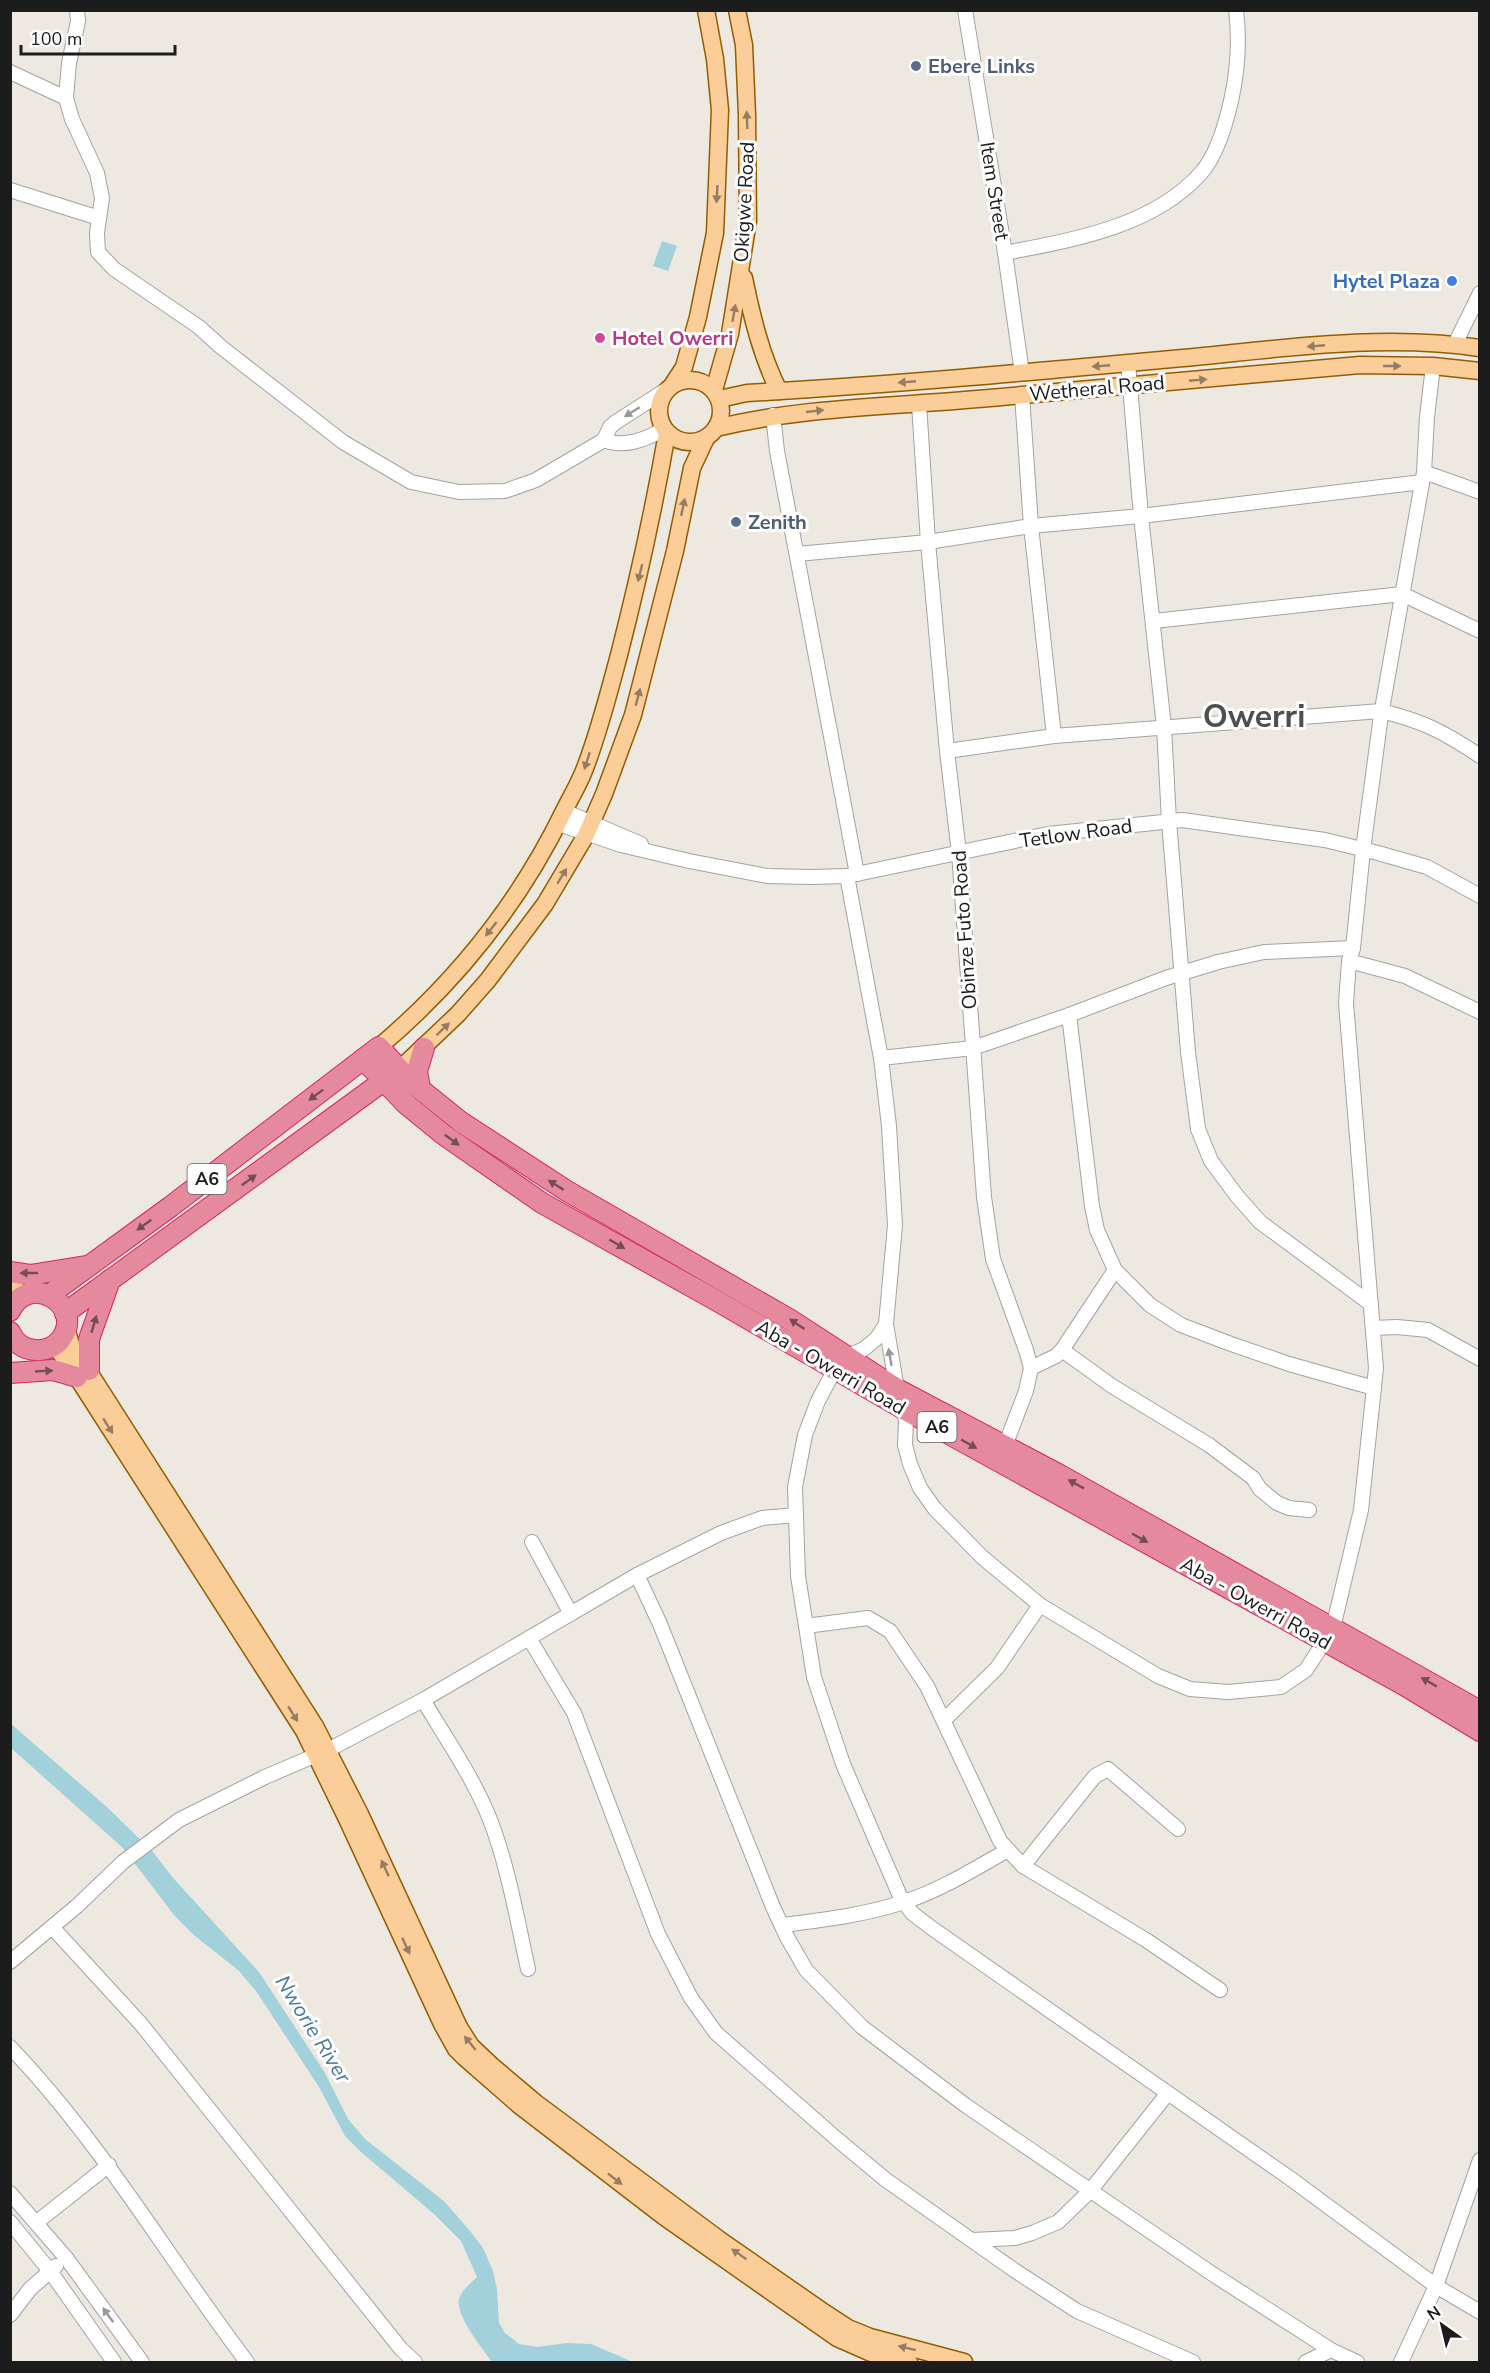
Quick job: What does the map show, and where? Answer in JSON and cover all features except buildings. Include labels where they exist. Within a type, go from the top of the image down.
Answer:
[{"type":"highway","name":"A6","points":[[49,1295],[170,1207],[379,1047]]},
{"type":"highway","name":"Aba - Owerri Road","points":[[379,1047],[406,1104],[453,1141],[542,1203],[841,1363],[897,1389],[1005,1446],[1329,1635],[1479,1731]]},
{"type":"highway","points":[[420,1089],[417,1071],[424,1048]]},
{"type":"highway","name":"Aba - Owerri Road","points":[[363,1059],[420,1089],[461,1122],[567,1191],[789,1319],[841,1363],[902,1408],[1329,1635],[1479,1711]]},
{"type":"highway","name":"A6","points":[[50,1348],[57,1343],[65,1321],[110,1281],[392,1075]]},
{"type":"highway","name":"A6","points":[[360,1099],[376,1095],[388,1096],[406,1104]]},
{"type":"highway","points":[[170,1207],[184,1228]]},
{"type":"highway","points":[[10,1272],[30,1275],[89,1265]]},
{"type":"highway","points":[[10,1373],[53,1370],[83,1373],[89,1339],[110,1281]]},
{"type":"highway","points":[[10,1311],[18,1300],[18,1290],[41,1293],[49,1295],[62,1305],[65,1321]]},
{"type":"highway","points":[[10,1332],[19,1344],[18,1355],[50,1348]]},
{"type":"main road","points":[[379,1047],[429,1003],[469,957],[531,873],[585,768],[609,691],[644,556],[665,431],[659,417],[659,403],[684,367],[698,317],[715,233],[720,110],[715,59],[706,10]]},
{"type":"main road","name":"Okigwe Road","points":[[717,395],[742,268],[748,221],[748,135],[744,45],[737,10]]},
{"type":"main road","points":[[742,268],[754,326],[767,367],[779,391]]},
{"type":"main road","name":"Wetheral Road","points":[[717,395],[1022,373],[1331,345],[1455,344],[1479,348]]},
{"type":"main road","name":"Wetheral Road","points":[[711,433],[773,416],[826,410],[919,404],[1360,365],[1433,366],[1479,371]]},
{"type":"main road","points":[[392,1075],[424,1048],[466,1005],[515,945],[545,904],[589,829],[608,784],[633,715],[672,562],[692,468],[721,418],[717,395],[706,384],[686,379],[670,387]]},
{"type":"main road","points":[[665,431],[682,441],[690,442],[711,433]]},
{"type":"main road","points":[[65,1321],[71,1344],[83,1373],[279,1668],[459,2027],[471,2046],[558,2120],[720,2240],[848,2328],[896,2346],[964,2362]]},
{"type":"main road","points":[[50,1348],[57,1348],[83,1373]]},
{"type":"main road","points":[[322,1752],[442,2024],[456,2049],[520,2106],[663,2216],[809,2320],[837,2338],[871,2353],[909,2362]]},
{"type":"street","points":[[77,10],[78,21],[69,63],[66,98],[72,119],[97,173],[102,198],[97,233],[98,252],[114,269],[199,327],[221,347],[343,442],[411,482],[459,492],[505,491],[536,480],[604,440],[610,427],[616,422],[670,387]]},
{"type":"street","name":"Item Street","points":[[965,10],[1005,253],[1022,373]]},
{"type":"street","points":[[1005,253],[1073,240],[1142,216],[1176,197],[1203,171],[1227,119],[1237,75],[1240,43],[1236,10]]},
{"type":"street","points":[[10,72],[66,98]]},
{"type":"street","points":[[10,190],[99,218]]},
{"type":"street","points":[[1455,344],[1479,293]]},
{"type":"street","points":[[1128,363],[1141,516],[1164,728],[1169,821],[1188,1052],[1198,1129],[1211,1161],[1260,1222],[1371,1304]]},
{"type":"street","points":[[773,416],[777,451],[852,875],[881,1058],[889,1126],[895,1225],[886,1324],[897,1389],[906,1420],[905,1445],[910,1464],[920,1488],[935,1509],[982,1557],[1040,1605],[1158,1676],[1190,1689],[1228,1692],[1281,1687],[1306,1670],[1329,1635],[1361,1510],[1376,1368],[1346,1003],[1349,962],[1353,948],[1381,711],[1423,477],[1433,366]]},
{"type":"street","points":[[1022,395],[1031,526],[1054,736]]},
{"type":"street","name":"Obinze Futo Road","points":[[919,404],[928,542],[947,751],[959,853],[984,1197],[993,1259],[1026,1350],[1030,1368],[1026,1391],[1005,1446]]},
{"type":"street","points":[[604,440],[614,444],[621,443],[665,431]]},
{"type":"street","points":[[796,554],[928,542],[1031,526],[1141,516],[1423,477],[1479,492]]},
{"type":"street","points":[[1154,621],[1402,594],[1479,631]]},
{"type":"street","points":[[947,751],[1054,736],[1381,711],[1413,719],[1436,729],[1479,756]]},
{"type":"street","name":"Tetlow Road","points":[[561,818],[589,829],[621,846],[767,876],[852,875],[1048,834],[1182,820],[1314,839],[1363,850],[1427,867],[1479,896]]},
{"type":"street","points":[[881,1058],[973,1048],[1182,973],[1264,952],[1353,948]]},
{"type":"street","points":[[1349,962],[1405,976],[1479,1012]]},
{"type":"street","points":[[1069,1015],[1092,1206],[1097,1230],[1115,1270],[1150,1305],[1180,1324],[1289,1364],[1374,1389]]},
{"type":"street","points":[[1030,1368],[1056,1356],[1062,1350],[1115,1270]]},
{"type":"street","points":[[886,1324],[877,1338],[841,1363],[818,1401],[805,1435],[795,1487],[798,1576],[814,1677],[843,1764],[904,1902],[912,1912],[933,1929],[1291,2179],[1436,2286],[1479,2312]]},
{"type":"street","points":[[1373,1328],[1397,1327],[1428,1330],[1479,1359]]},
{"type":"street","points":[[1062,1350],[1112,1386],[1209,1445],[1253,1478],[1260,1489],[1277,1503],[1289,1509],[1309,1510]]},
{"type":"street","points":[[10,1962],[77,1906],[123,1862],[152,1838],[179,1820],[322,1752],[423,1700],[637,1575],[741,1524],[762,1518],[796,1515]]},
{"type":"street","points":[[532,1542],[571,1614]]},
{"type":"street","points":[[637,1575],[660,1624],[782,1925],[806,1970],[862,2027],[965,2105],[1214,2275],[1331,2350],[1357,2362]]},
{"type":"street","points":[[944,1720],[997,1668],[1040,1605]]},
{"type":"street","points":[[806,1626],[868,1618],[890,1631],[927,1686],[1000,1841],[1008,1850],[1023,1866],[1146,1940],[1220,1990]]},
{"type":"street","points":[[530,1638],[574,1713],[658,1934],[702,2015],[716,2033],[886,2180],[1014,2270],[1077,2311],[1193,2362]]},
{"type":"street","points":[[423,1700],[476,1789],[489,1817],[503,1862],[528,1969]]},
{"type":"street","points":[[1023,1866],[1095,1776],[1108,1769],[1178,1829]]},
{"type":"street","points":[[782,1925],[837,1918],[904,1902],[957,1879],[1008,1850]]},
{"type":"street","points":[[52,1927],[141,2024],[401,2349],[415,2362]]},
{"type":"street","points":[[10,2047],[109,2165],[155,2230],[198,2298],[247,2362]]},
{"type":"street","points":[[972,2240],[1015,2238],[1058,2222],[1090,2190],[1168,2093]]},
{"type":"street","points":[[1401,2362],[1436,2286],[1479,2160]]},
{"type":"street","points":[[37,2222],[109,2165]]},
{"type":"street","points":[[10,2193],[67,2259],[142,2362]]},
{"type":"street","points":[[10,2222],[50,2271],[114,2362]]},
{"type":"street","points":[[10,2315],[30,2289],[67,2259]]},
{"type":"street","points":[[1306,2362],[1331,2350]]},
{"type":"water","points":[[662,241],[677,246],[668,271],[653,266]]},
{"type":"water","points":[[10,1723],[108,1808],[153,1852],[174,1879],[259,1972],[325,2073],[348,2119],[365,2139],[445,2202],[470,2231],[483,2248],[493,2271],[497,2289],[499,2323],[505,2333],[519,2344],[538,2347],[566,2343],[591,2344],[633,2362],[492,2362],[461,2314],[459,2299],[477,2277],[461,2241],[434,2214],[345,2136],[319,2087],[256,1991],[238,1970],[195,1936],[174,1915],[123,1848],[11,1748]]},
{"type":"place","name":"Ebere Links","points":[[916,66]]},
{"type":"place","name":"Hytel Plaza","points":[[1452,281]]},
{"type":"place","name":"Hotel Owerri","points":[[600,338]]},
{"type":"place","name":"Zenith","points":[[736,522]]},
{"type":"district","name":"Owerri","points":[[1254,716]]},
{"type":"water label","name":"Nworie River","points":[[313,2029]]}]
